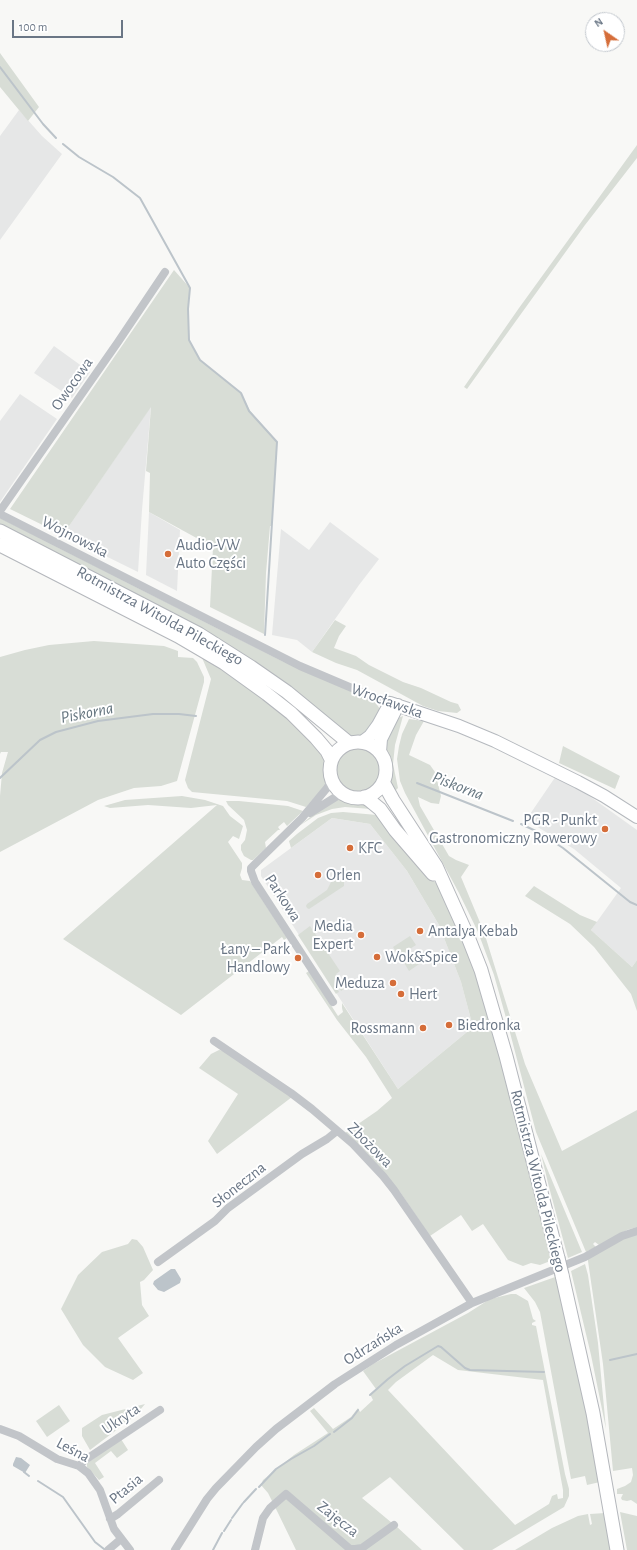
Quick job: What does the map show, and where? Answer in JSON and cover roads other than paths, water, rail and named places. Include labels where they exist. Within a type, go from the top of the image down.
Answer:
[{"type":"main road","name":"Rotmistrza Witolda Pileckiego","points":[[0,531],[164,615],[211,641],[287,692],[349,743]]},
{"type":"main road","name":"Rotmistrza Witolda Pileckiego","points":[[0,545],[178,636],[224,663],[291,713],[316,738],[327,751],[331,760]]},
{"type":"main road","points":[[362,742],[370,736],[394,704]]},
{"type":"main road","points":[[380,752],[372,746],[362,742],[349,743],[338,749],[331,760],[329,769],[336,788],[342,793],[352,797],[364,797],[375,792],[383,782],[386,767],[380,752],[382,739],[394,704]]},
{"type":"main road","name":"Wrocławska","points":[[394,704],[459,726],[516,751],[604,796],[637,817]]},
{"type":"main road","name":"Rotmistrza Witolda Pileckiego","points":[[383,782],[386,790],[436,866],[468,937],[488,991],[558,1258],[583,1365],[604,1472],[617,1550]]},
{"type":"main road","name":"Rotmistrza Witolda Pileckiego","points":[[364,797],[380,809],[450,897]]},
{"type":"street","name":"Owocowa","points":[[0,511],[165,272]]},
{"type":"street","name":"Wojnowska","points":[[0,514],[137,584]]},
{"type":"street","name":"Wrocławska","points":[[137,584],[294,663],[366,694],[394,704]]},
{"type":"street","points":[[302,818],[332,780]]},
{"type":"street","points":[[302,818],[342,793]]},
{"type":"street","name":"Parkowa","points":[[302,818],[251,868],[251,871],[255,882],[333,1002]]},
{"type":"street","name":"Zbożowa","points":[[214,1041],[291,1093],[353,1144],[387,1181],[428,1237],[472,1303]]},
{"type":"street","name":"Słoneczna","points":[[158,1262],[215,1221],[228,1208],[302,1154],[337,1131]]},
{"type":"street","name":"Odrzańska","points":[[175,1550],[207,1499],[216,1488],[276,1429],[335,1384],[396,1345],[472,1303],[584,1257],[622,1236],[637,1231]]},
{"type":"street","name":"Ukryta","points":[[79,1466],[85,1460],[160,1410]]},
{"type":"street","name":"Leśna","points":[[0,1429],[19,1436],[57,1459],[79,1466],[98,1485],[110,1519],[121,1539]]},
{"type":"street","name":"Ptasia","points":[[110,1519],[158,1480]]},
{"type":"street","name":"Zajęcza","points":[[255,1550],[263,1518],[270,1508],[286,1494],[350,1549],[355,1550],[362,1548],[394,1525]]},
{"type":"street","points":[[108,1550],[121,1539],[130,1550]]},
{"type":"waterway","points":[[0,67],[43,124],[56,138]]},
{"type":"waterway","points":[[63,144],[79,157],[113,177],[140,198],[190,288],[188,309],[189,340],[200,360],[241,393],[249,411],[277,442],[265,635]]},
{"type":"waterway","name":"Piskorna","points":[[0,778],[40,740],[56,732],[98,721],[153,714],[179,714],[196,716]]},
{"type":"waterway","name":"Piskorna","points":[[417,783],[513,821]]},
{"type":"waterway","name":"Piskorna","points":[[521,824],[540,833],[563,848],[630,902],[637,905]]},
{"type":"waterway","points":[[370,1395],[405,1366],[438,1346],[465,1368],[470,1370],[544,1372]]},
{"type":"waterway","points":[[610,1360],[637,1354]]},
{"type":"waterway","points":[[334,1432],[352,1418],[358,1410]]},
{"type":"waterway","points":[[259,1487],[276,1469],[314,1446],[330,1434]]},
{"type":"waterway","points":[[24,1472],[29,1476]]},
{"type":"waterway","points":[[38,1481],[63,1497],[95,1542],[104,1549]]},
{"type":"waterway","points":[[244,1502],[256,1489]]},
{"type":"waterway","points":[[232,1518],[243,1503]]},
{"type":"waterway","points":[[224,1531],[231,1520]]},
{"type":"waterway","points":[[213,1550],[222,1533]]},
{"type":"place","name":"Audio-VW Auto Części","points":[[168,554]]},
{"type":"place","name":"PGR - Punkt Gastronomiczny Rowerowy","points":[[605,829]]},
{"type":"place","name":"KFC","points":[[350,848]]},
{"type":"place","name":"Orlen","points":[[318,875]]},
{"type":"place","name":"Antalya Kebab","points":[[420,931]]},
{"type":"place","name":"Media Expert","points":[[361,935]]},
{"type":"place","name":"Wok&Spice","points":[[377,957]]},
{"type":"place","name":"Łany – Park Handlowy","points":[[298,958]]},
{"type":"place","name":"Meduza","points":[[393,983]]},
{"type":"place","name":"Hert","points":[[401,994]]},
{"type":"place","name":"Biedronka","points":[[449,1025]]},
{"type":"place","name":"Rossmann","points":[[423,1028]]}]
